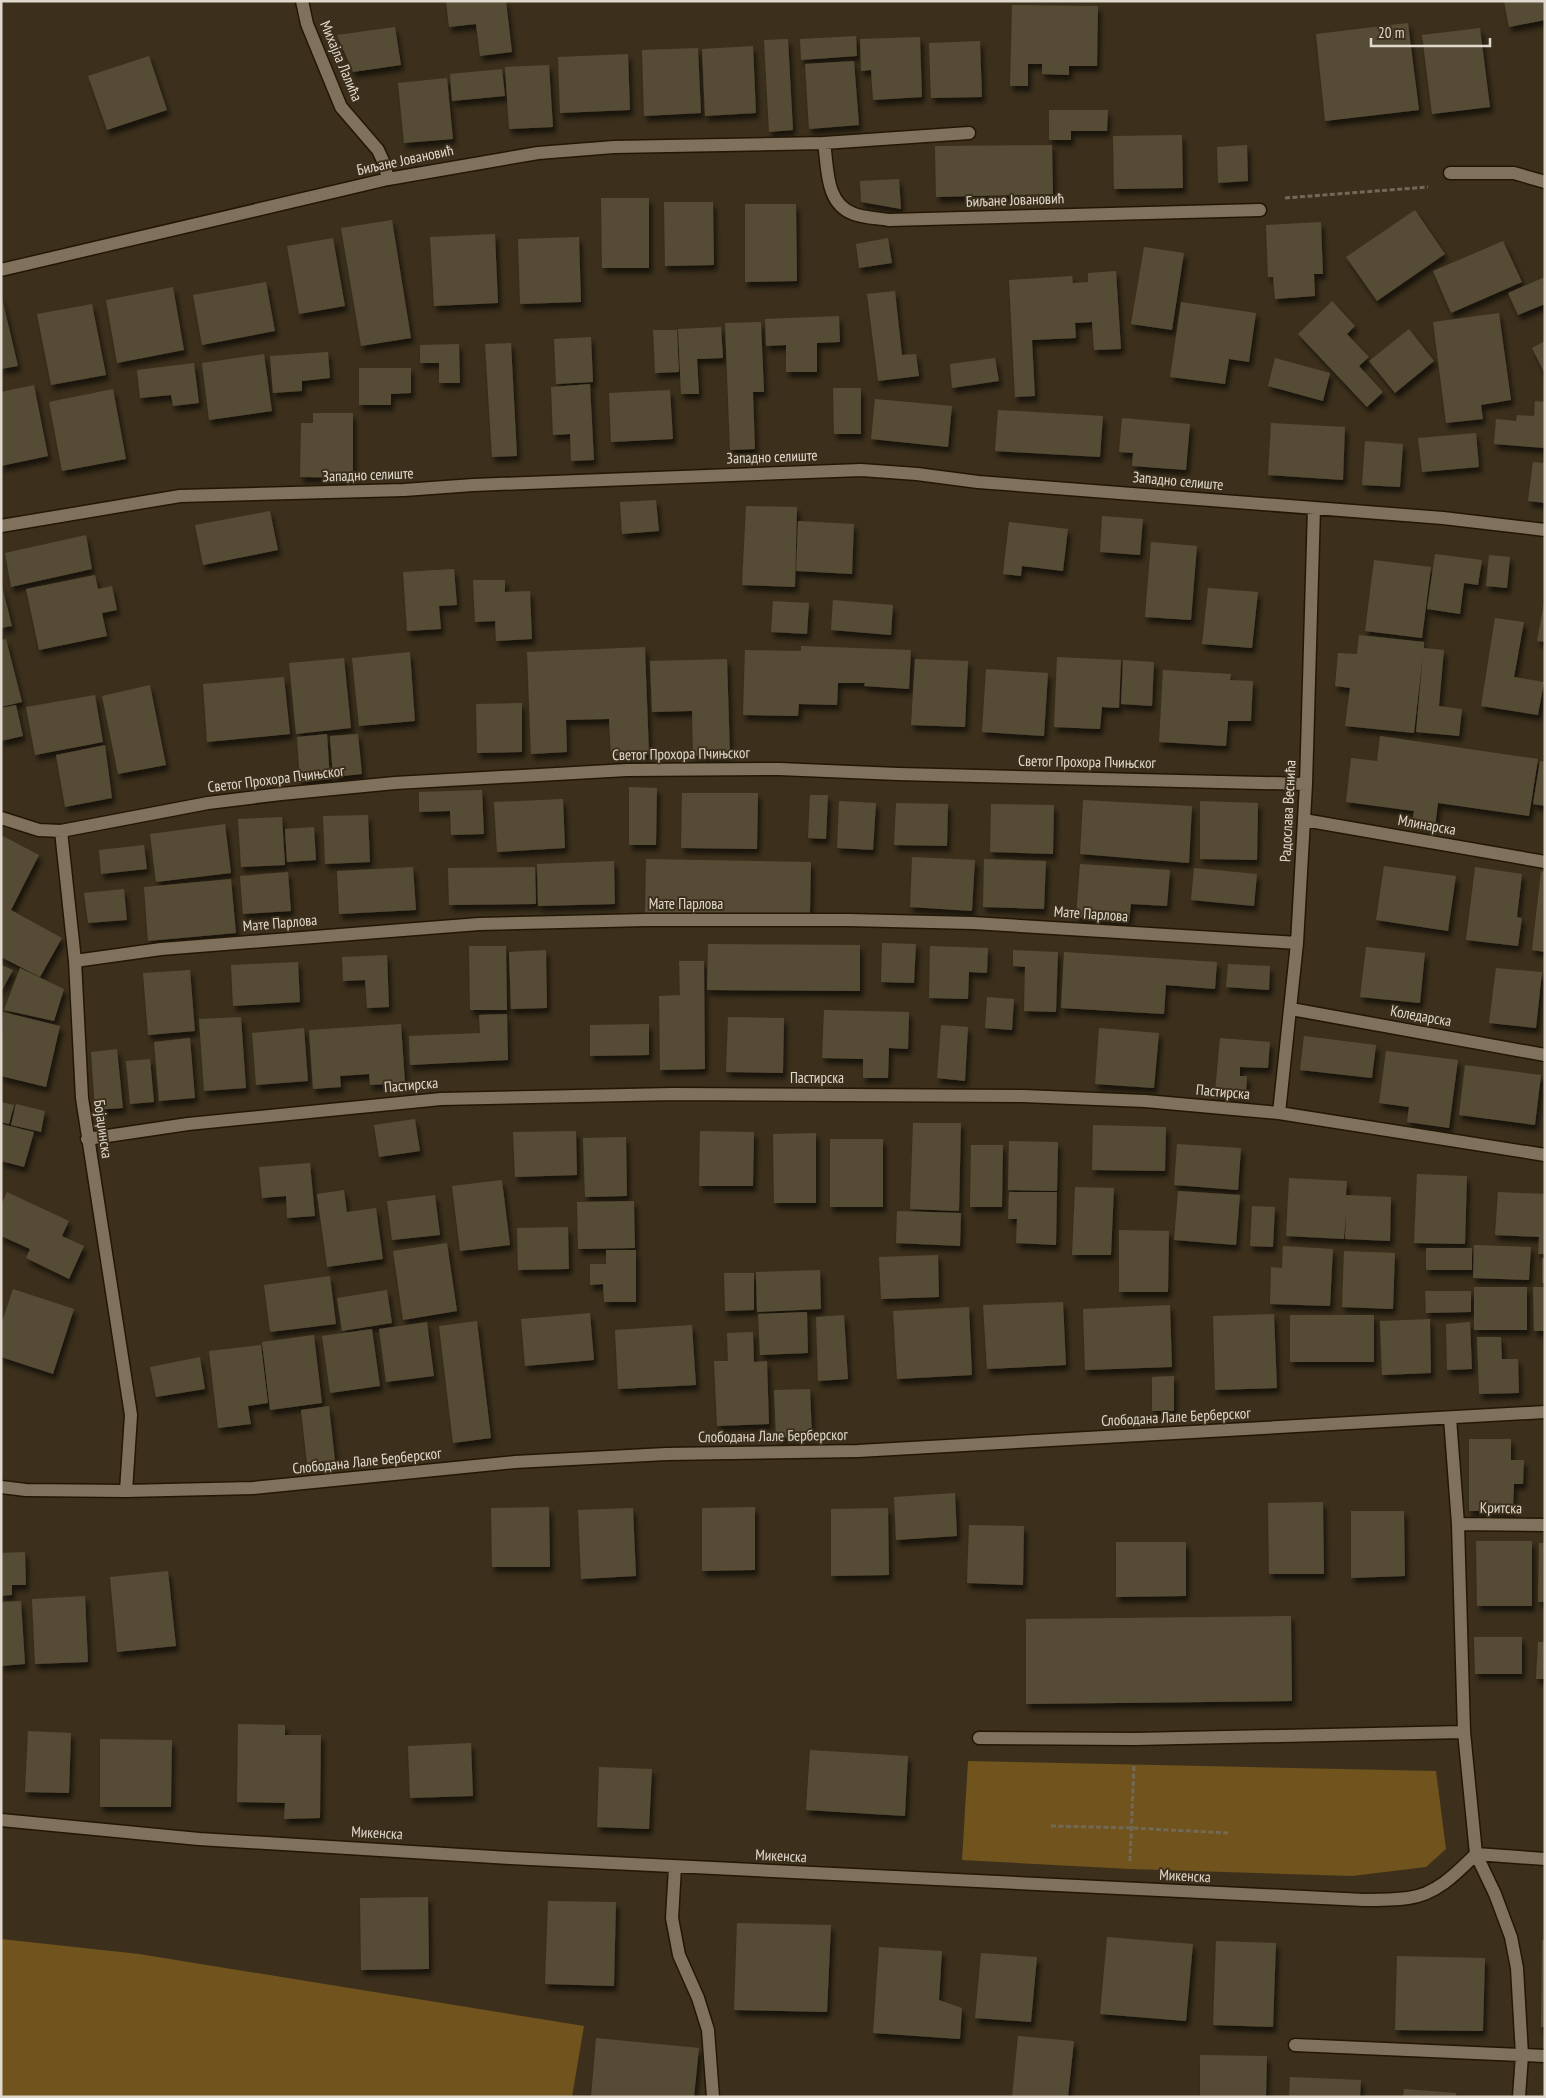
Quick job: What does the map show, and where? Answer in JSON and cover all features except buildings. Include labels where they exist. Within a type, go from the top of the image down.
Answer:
[{"type":"street","name":"Михајла Лалића","points":[[302,1],[307,24],[341,107],[378,150],[388,179]]},
{"type":"street","name":"Биљане Јовановић","points":[[1,270],[388,179],[476,162],[557,151],[614,147],[824,143],[969,133]]},
{"type":"street","name":"Биљане Јовановић","points":[[824,143],[831,192],[837,202],[844,209],[854,214],[881,219],[1260,210]]},
{"type":"street","points":[[1450,172],[1514,173],[1545,182]]},
{"type":"street","name":"Западно селиште","points":[[1,526],[180,496],[354,492],[862,470],[918,474],[978,482],[1443,518],[1545,530]]},
{"type":"street","name":"Радослава Веснића","points":[[1280,1113],[1297,944],[1304,820],[1314,508]]},
{"type":"street","name":"Светог Прохора Пчињског","points":[[61,831],[208,803],[281,794],[395,783],[627,770],[779,769],[898,774],[1306,784]]},
{"type":"street","points":[[1,818],[39,830],[61,831]]},
{"type":"street","name":"Млинарска","points":[[1304,820],[1545,862]]},
{"type":"street","name":"Бојаџинска","points":[[61,831],[75,961],[82,1098],[131,1415],[126,1491]]},
{"type":"street","name":"Мате Парлова","points":[[75,961],[161,950],[450,926],[636,920],[850,920],[973,923],[1297,944]]},
{"type":"street","name":"Коледарска","points":[[1291,1008],[1545,1055]]},
{"type":"street","name":"Пастирска","points":[[87,1139],[197,1123],[441,1099],[673,1094],[1024,1096],[1145,1101],[1280,1113],[1545,1155]]},
{"type":"street","name":"Слободана Лале Берберског","points":[[1,1487],[26,1490],[126,1491],[253,1488],[515,1462],[666,1454],[858,1452],[1545,1412]]},
{"type":"street","points":[[1450,1418],[1458,1524],[1464,1732],[1476,1854],[1495,1894],[1511,1937],[1517,1968],[1522,2055],[1519,2097]]},
{"type":"street","name":"Критска","points":[[1458,1524],[1545,1525]]},
{"type":"street","points":[[979,1738],[1135,1739],[1464,1732]]},
{"type":"street","name":"Микенска","points":[[1,1820],[199,1839],[675,1867],[1364,1900],[1410,1898],[1435,1889],[1448,1880],[1476,1854]]},
{"type":"street","points":[[1476,1854],[1545,1859]]},
{"type":"street","points":[[675,1867],[672,1918],[679,1955],[698,1998],[708,2030],[713,2097]]},
{"type":"street","points":[[1295,2045],[1545,2056]]},
{"type":"path","points":[[1260,210],[1265,200],[1447,186],[1450,172]]},
{"type":"path","points":[[1128,1889],[1135,1739]]},
{"type":"path","points":[[1051,1826],[1228,1833]]},
{"type":"shaded area","points":[[968,1761],[1436,1771],[1446,1849],[1426,1867],[1352,1876],[1130,1869],[962,1860]]},
{"type":"shaded area","points":[[1,1939],[139,1954],[584,2026],[572,2097],[1,2097]]}]
